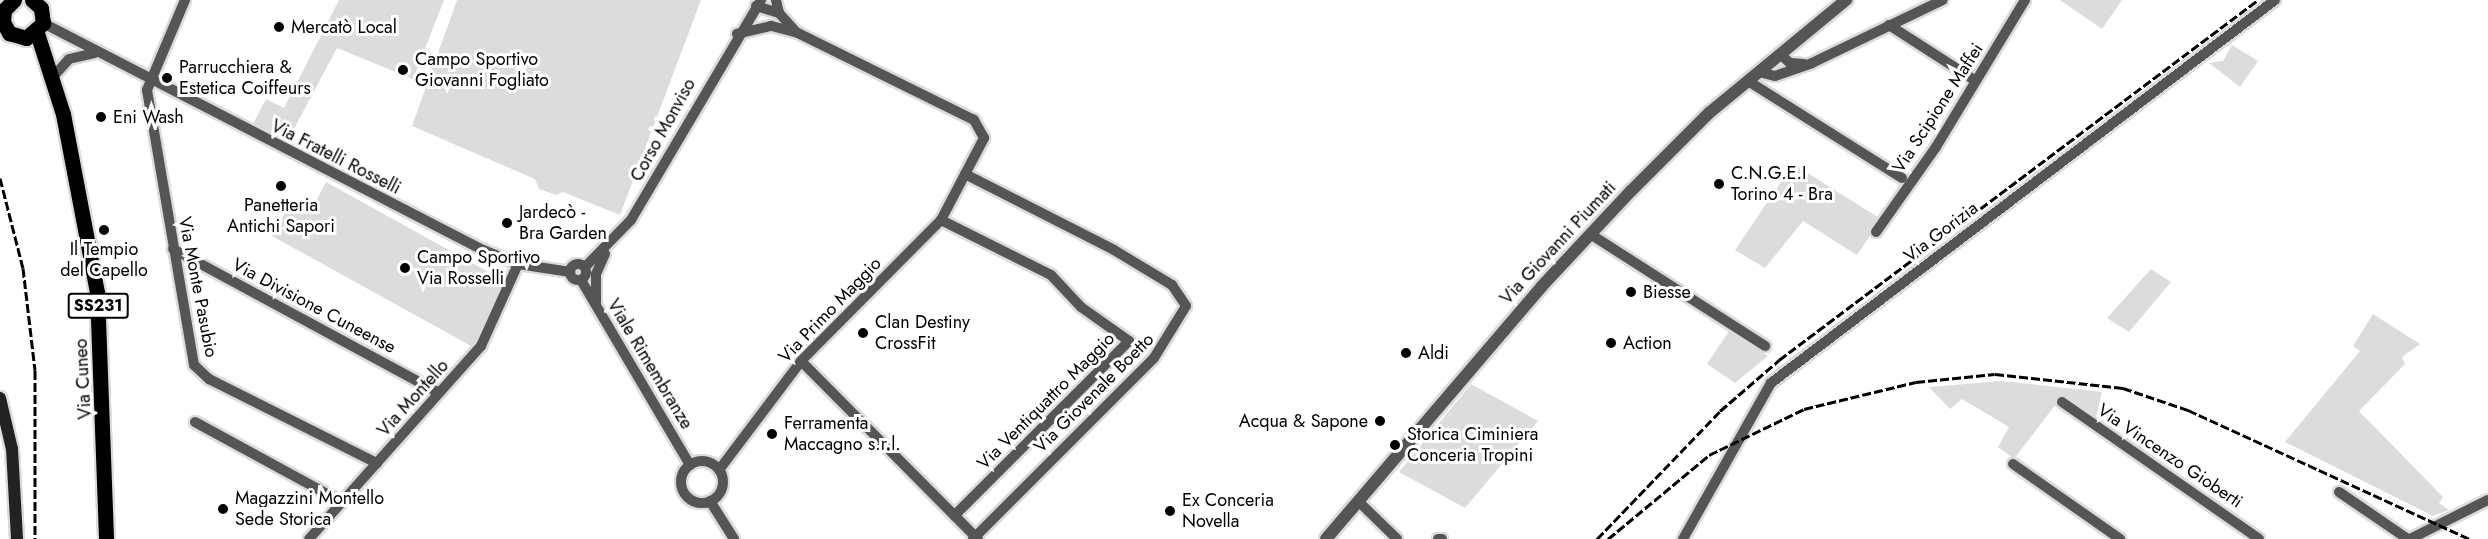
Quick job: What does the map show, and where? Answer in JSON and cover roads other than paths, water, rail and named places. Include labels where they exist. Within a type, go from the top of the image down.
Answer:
[{"type":"main road","points":[[13,0],[3,22],[9,33],[35,31],[37,1]]},
{"type":"main road","name":"Via Cuneo","points":[[35,31],[52,78],[81,192],[97,292],[106,539]]},
{"type":"main road","points":[[0,398],[12,449],[17,539]]},
{"type":"street","points":[[149,82],[185,0]]},
{"type":"street","points":[[776,0],[779,14]]},
{"type":"street","name":"Via Giovanni Piumati","points":[[1326,539],[1590,234],[1688,133],[1846,0]]},
{"type":"street","points":[[1759,72],[1775,76],[1807,64],[1943,0]]},
{"type":"street","name":"Via Scipione Maffei","points":[[1876,231],[1976,81],[2025,0]]},
{"type":"street","name":"Via Gorizia","points":[[1683,539],[1771,383],[2275,0]]},
{"type":"street","points":[[759,3],[771,26]]},
{"type":"street","name":"Via Primo Maggio","points":[[759,3],[779,14],[798,33]]},
{"type":"street","name":"Corso Monviso","points":[[585,267],[608,248],[631,220],[737,34],[759,3]]},
{"type":"street","name":"Via Primo Maggio","points":[[719,470],[801,361],[941,220],[984,138],[974,120],[798,33],[771,26],[737,34]]},
{"type":"street","points":[[1889,26],[1976,81]]},
{"type":"street","name":"Via Fratelli Rosselli","points":[[35,31],[94,53],[518,264],[570,272]]},
{"type":"street","points":[[52,78],[69,58],[94,53]]},
{"type":"street","points":[[1780,54],[1790,63],[1807,64]]},
{"type":"street","points":[[1748,81],[1902,178]]},
{"type":"street","name":"Via Monte Pasubio","points":[[149,82],[191,356],[199,372],[377,463]]},
{"type":"street","name":"Via Giovenale Boetto","points":[[965,174],[1114,250],[1179,291],[1186,300],[1184,315],[1154,358],[975,538]]},
{"type":"street","name":"Via Ventiquattro Maggio","points":[[941,220],[1051,275],[1082,307],[1129,341],[954,516]]},
{"type":"street","points":[[1590,234],[1765,346]]},
{"type":"street","points":[[596,305],[596,274],[608,248]]},
{"type":"street","name":"Via Divisione Cuneense","points":[[173,249],[439,393]]},
{"type":"street","name":"Via Montello","points":[[309,539],[439,393],[491,330],[518,264]]},
{"type":"street","points":[[576,264],[585,267],[581,279],[570,272],[576,264]]},
{"type":"street","name":"Viale Rimembranze","points":[[581,279],[690,465]]},
{"type":"street","points":[[801,361],[975,538]]},
{"type":"street","name":"Via Vincenzo Gioberti","points":[[2062,402],[2259,539]]},
{"type":"street","points":[[195,422],[342,502]]},
{"type":"street","points":[[709,463],[719,470],[721,490],[710,501],[694,502],[684,494],[682,475],[690,465],[709,463]]},
{"type":"street","points":[[2013,464],[2120,539]]},
{"type":"street","points":[[2339,492],[2409,539],[2437,523],[2488,500]]},
{"type":"street","points":[[710,501],[734,539]]},
{"type":"street","points":[[1359,502],[1397,539]]},
{"type":"railway","points":[[1597,539],[1720,411],[1779,360],[2258,0]]},
{"type":"railway","points":[[0,178],[23,268],[35,370],[35,539]]},
{"type":"railway","points":[[1608,539],[1709,455],[1804,409],[1916,382],[1995,374],[2123,388],[2188,410],[2470,539]]},
{"type":"place","name":"Mercatò Local","points":[[279,27]]},
{"type":"place","name":"Campo Sportivo Giovanni Fogliato","points":[[403,70]]},
{"type":"place","name":"Parrucchiera & Estetica Coiffeurs","points":[[167,78]]},
{"type":"place","name":"Eni Wash","points":[[101,117]]},
{"type":"place","name":"C.N.G.E.I Torino 4 - Bra","points":[[1719,184]]},
{"type":"place","name":"Panetteria Antichi Sapori","points":[[281,186]]},
{"type":"place","name":"Jardecò - Bra Garden","points":[[507,223]]},
{"type":"place","name":"Il Tempio del Capello","points":[[104,230]]},
{"type":"place","name":"Campo Sportivo Via Rosselli","points":[[405,268]]},
{"type":"place","name":"Biesse","points":[[1631,292]]},
{"type":"place","name":"Clan Destiny CrossFit","points":[[863,333]]},
{"type":"place","name":"Action","points":[[1611,343]]},
{"type":"place","name":"Aldi","points":[[1406,353]]},
{"type":"place","name":"Acqua & Sapone","points":[[1380,421]]},
{"type":"place","name":"Ferramenta Maccagno s.r.l.","points":[[772,434]]},
{"type":"place","name":"Storica Ciminiera Conceria Tropini","points":[[1395,445]]},
{"type":"place","name":"Magazzini Montello Sede Storica","points":[[223,509]]},
{"type":"place","name":"Ex Conceria Novella","points":[[1170,511]]}]
